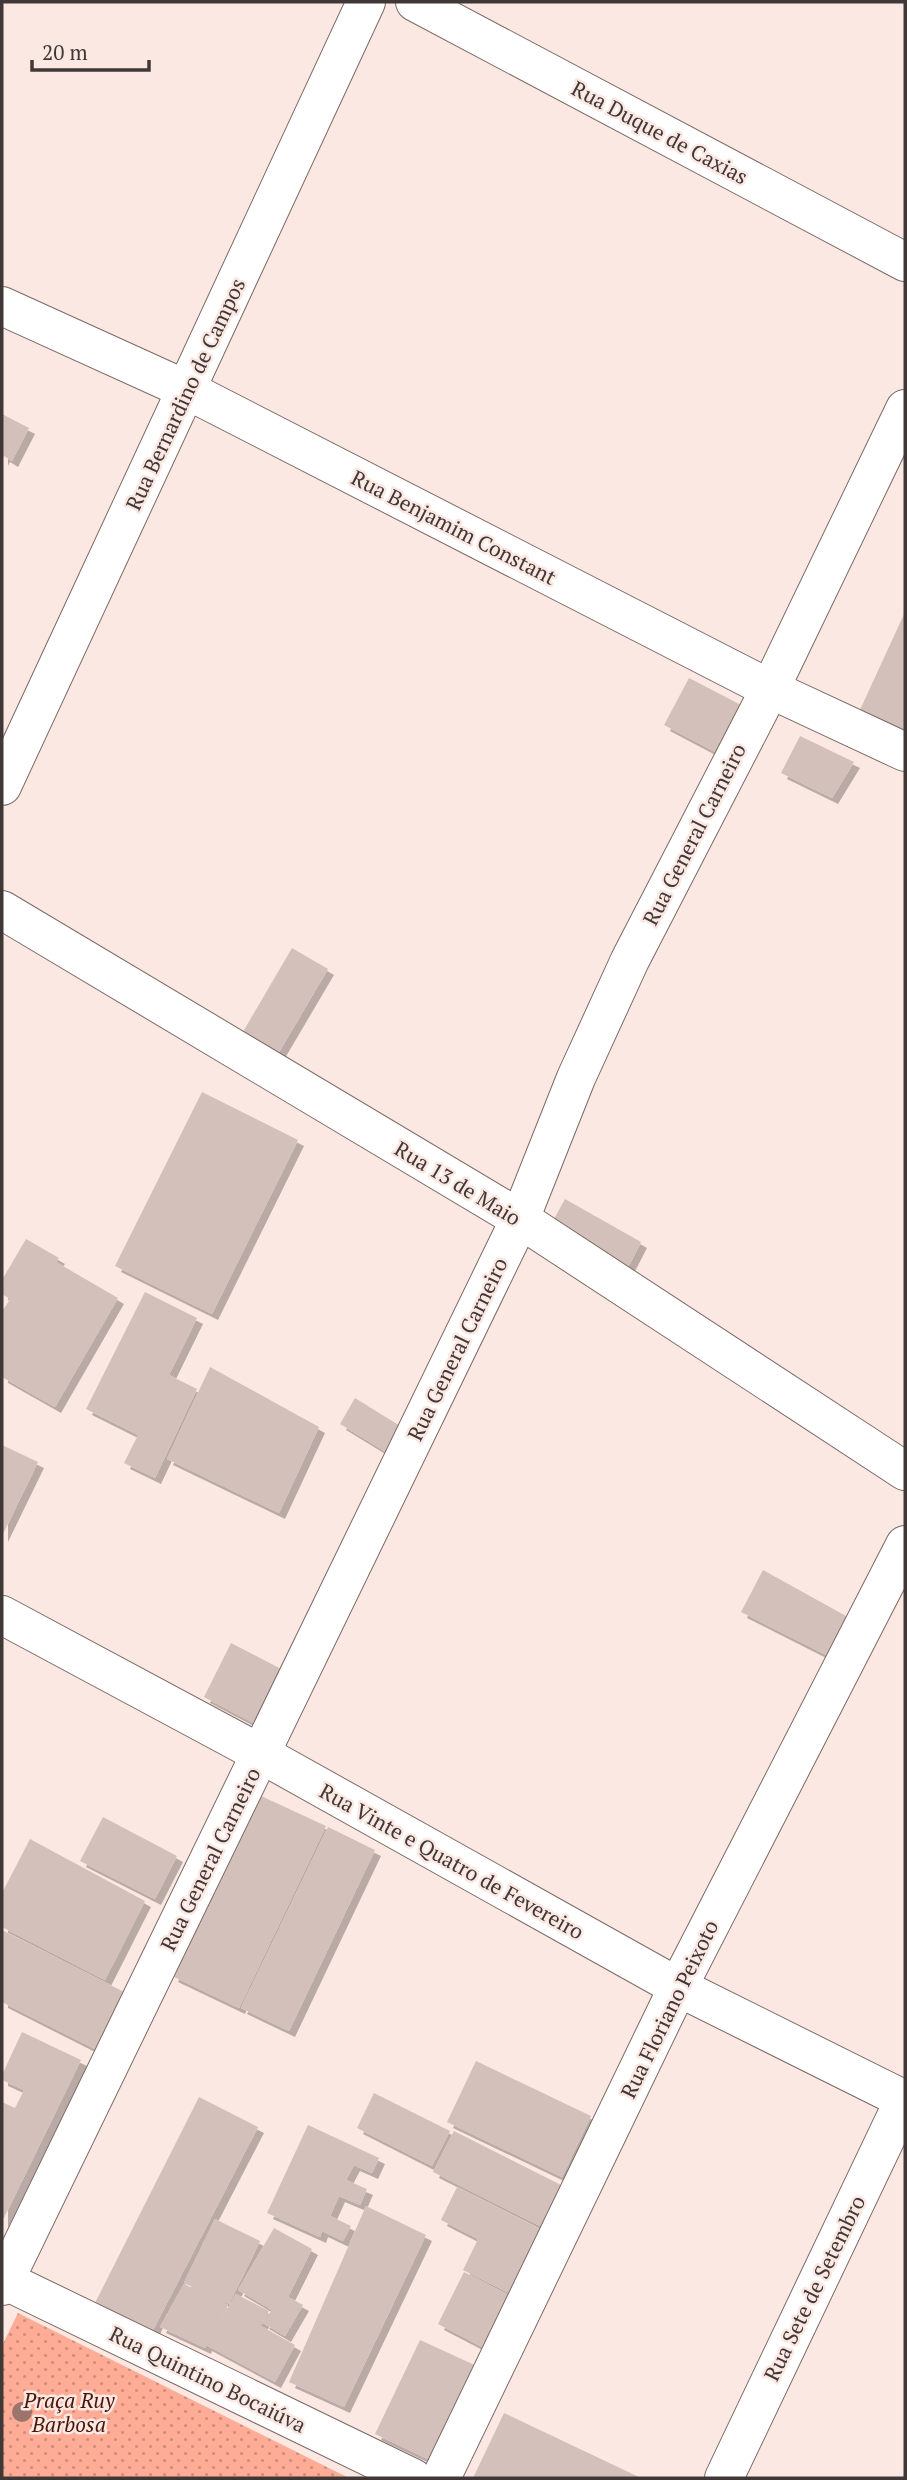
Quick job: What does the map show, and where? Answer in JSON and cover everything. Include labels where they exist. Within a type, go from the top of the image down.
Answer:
[{"type":"street","name":"Rua Bernardino de Campos","points":[[2,786],[366,2]]},
{"type":"street","name":"Rua Duque de Caxias","points":[[415,2],[905,262]]},
{"type":"street","name":"Rua Benjamim Constant","points":[[2,306],[187,390],[770,689],[905,752]]},
{"type":"street","name":"Rua General Carneiro","points":[[3,2282],[520,1219],[576,1078],[630,960],[770,689],[905,409]]},
{"type":"street","name":"Rua 13 de Maio","points":[[2,910],[520,1219],[905,1471]]},
{"type":"street","name":"Rua Floriano Peixoto","points":[[441,2478],[678,1987],[905,1545]]},
{"type":"street","name":"Rua Vinte e Quatro de Fevereiro","points":[[2,1615],[261,1754],[678,1987],[905,2100]]},
{"type":"street","name":"Rua Sete de Setembro","points":[[724,2478],[905,2100]]},
{"type":"street","name":"Rua Quintino Bocaiúva","points":[[3,2282],[413,2478]]},
{"type":"green space","name":"Praça Ruy Barbosa","points":[[18,2313],[349,2478],[2,2478],[2,2346]]},
{"type":"building","points":[[2,414],[29,428],[12,461],[4,456],[2,460]]},
{"type":"building","points":[[905,612],[905,733],[859,712]]},
{"type":"building","points":[[689,678],[745,707],[719,754],[664,725]]},
{"type":"building","points":[[800,736],[854,762],[832,798],[781,773]]},
{"type":"building","points":[[292,948],[328,969],[272,1064],[237,1042]]},
{"type":"building","points":[[202,1092],[298,1140],[212,1314],[115,1266]]},
{"type":"building","points":[[565,1199],[641,1242],[624,1275],[549,1228]]},
{"type":"building","points":[[26,1239],[59,1258],[56,1262],[118,1298],[55,1407],[2,1377],[2,1312],[10,1299],[2,1294],[2,1280]]},
{"type":"building","points":[[145,1292],[197,1318],[169,1375],[197,1389],[155,1478],[124,1463],[138,1435],[86,1409]]},
{"type":"building","points":[[210,1367],[319,1427],[279,1513],[167,1459]]},
{"type":"building","points":[[355,1398],[400,1426],[386,1452],[340,1424]]},
{"type":"building","points":[[2,1445],[38,1462],[2,1536]]},
{"type":"building","points":[[763,1570],[855,1621],[836,1660],[741,1612]]},
{"type":"building","points":[[231,1643],[291,1674],[263,1728],[204,1697]]},
{"type":"building","points":[[259,1795],[326,1826],[239,2008],[172,1976]]},
{"type":"building","points":[[103,1817],[177,1856],[155,1899],[80,1861]]},
{"type":"building","points":[[328,1827],[375,1850],[289,2031],[241,2008]]},
{"type":"building","points":[[30,1839],[145,1901],[105,1980],[2,1927],[2,1893]]},
{"type":"building","points":[[2,1930],[126,1993],[97,2050],[2,2002]]},
{"type":"building","points":[[22,2032],[81,2060],[2,2222],[2,2102],[15,2108],[24,2090],[2,2080],[2,2075]]},
{"type":"building","points":[[476,2061],[591,2116],[562,2177],[447,2122]]},
{"type":"building","points":[[374,2093],[450,2131],[432,2166],[357,2128]]},
{"type":"building","points":[[199,2097],[258,2127],[152,2332],[95,2303]]},
{"type":"building","points":[[308,2125],[379,2158],[372,2173],[354,2165],[346,2180],[367,2189],[360,2205],[339,2196],[330,2216],[351,2226],[343,2241],[322,2231],[320,2237],[267,2213]]},
{"type":"building","points":[[454,2131],[571,2190],[550,2231],[433,2172]]},
{"type":"building","points":[[457,2187],[546,2232],[529,2265],[496,2249],[529,2267],[515,2296],[463,2270],[478,2239],[441,2220]]},
{"type":"building","points":[[366,2206],[426,2235],[344,2407],[289,2382]]},
{"type":"building","points":[[215,2219],[260,2241],[229,2304],[184,2283]]},
{"type":"building","points":[[274,2228],[312,2249],[288,2297],[303,2305],[285,2336],[263,2323],[272,2310],[238,2290]]},
{"type":"building","points":[[464,2272],[518,2300],[492,2352],[438,2324]]},
{"type":"building","points":[[184,2284],[228,2305],[218,2325],[236,2294],[269,2311],[257,2332],[261,2326],[295,2345],[275,2382],[206,2345],[205,2348],[160,2327]]},
{"type":"building","points":[[420,2340],[479,2367],[434,2462],[375,2434]]},
{"type":"building","points":[[504,2413],[641,2478],[473,2478]]}]
